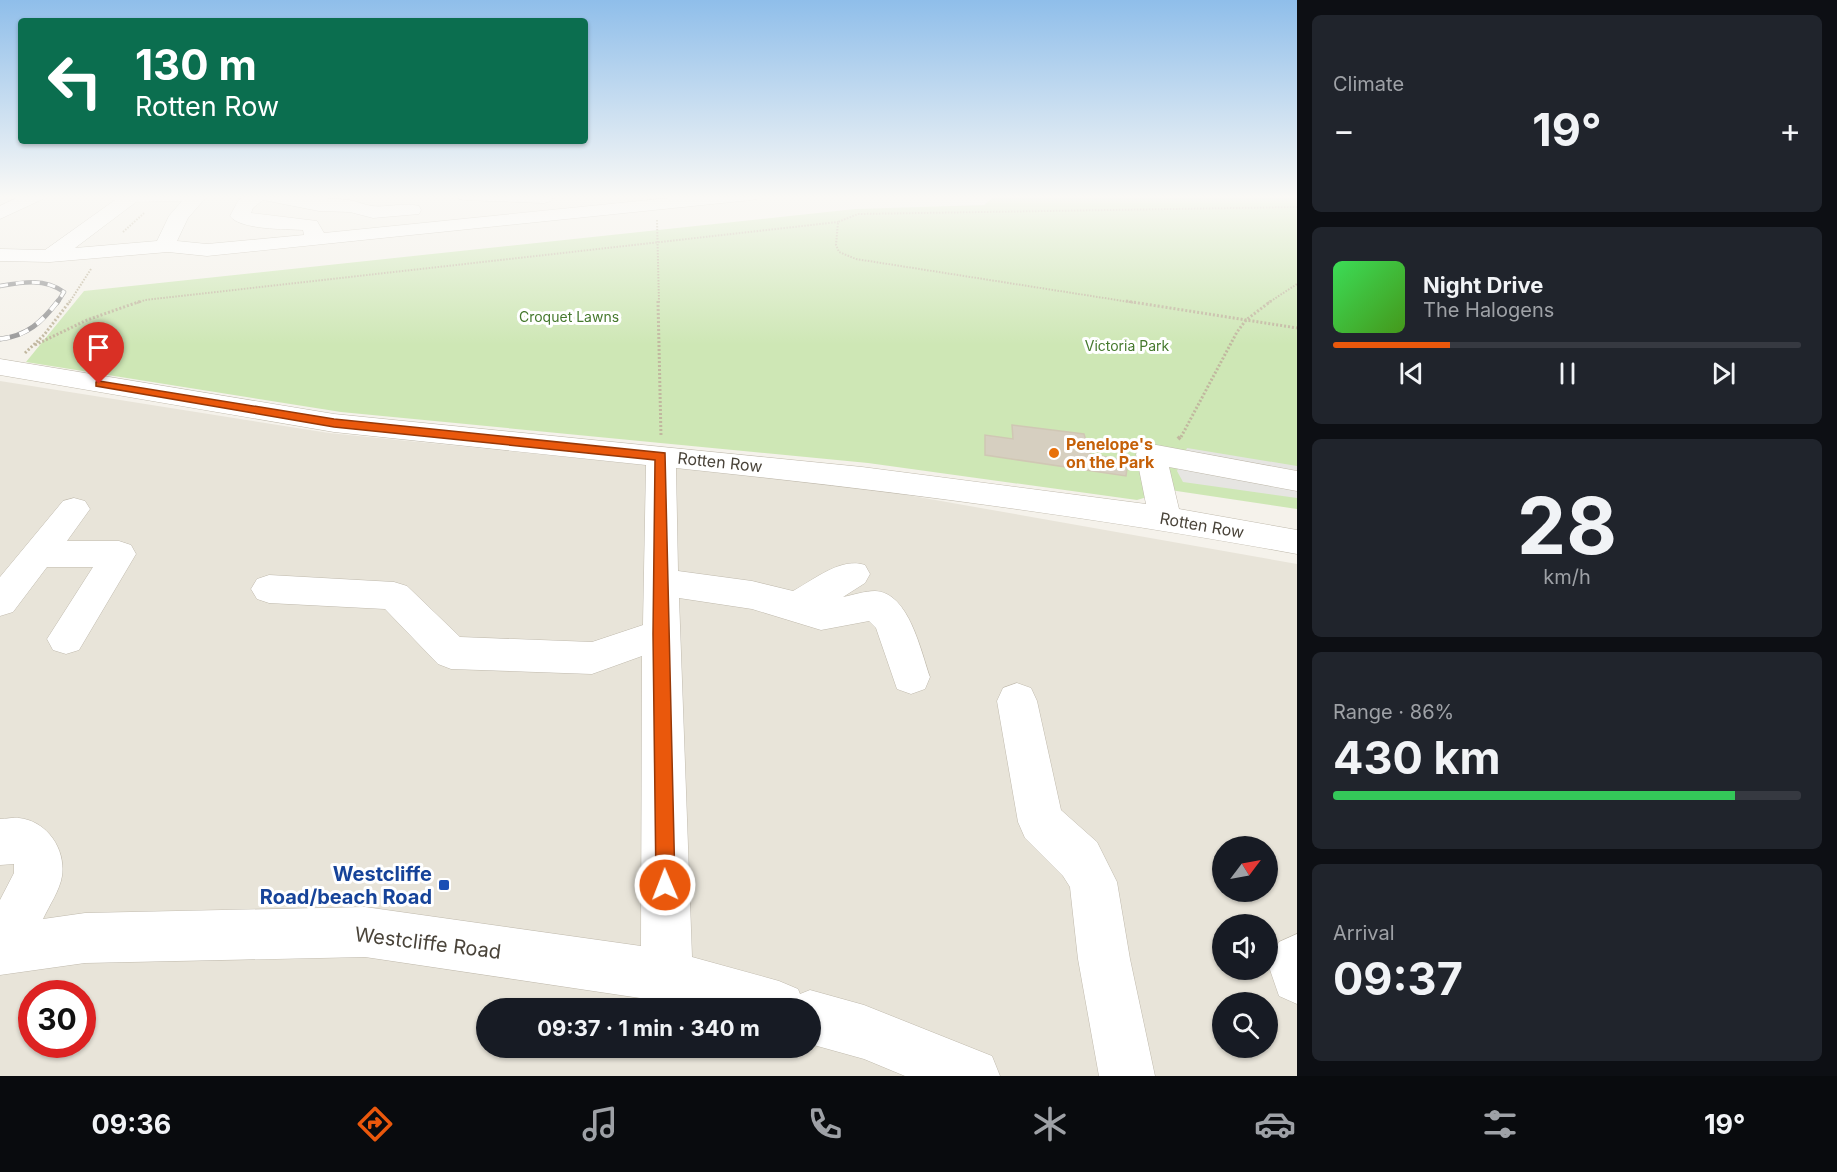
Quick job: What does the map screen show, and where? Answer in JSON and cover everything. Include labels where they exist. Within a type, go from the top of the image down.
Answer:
[{"type":"street","points":[[50,256],[63,245]]},
{"type":"street","points":[[0,255],[28,257],[102,253],[168,246],[207,250],[258,245]]},
{"type":"street","name":"Rotten Row","points":[[3,368],[334,423],[862,477],[1165,518],[1297,542]]},
{"type":"street","points":[[1165,518],[1151,454],[1297,481]]},
{"type":"street","points":[[661,456],[661,634],[667,976]]},
{"type":"street","points":[[0,602],[74,509]]},
{"type":"street","points":[[39,554],[119,554],[66,639]]},
{"type":"street","points":[[797,606],[853,574]]},
{"type":"street","points":[[661,582],[752,595],[797,606],[821,615],[876,605],[892,620],[911,677]]},
{"type":"street","points":[[269,590],[394,596],[451,653],[592,658],[661,634]]},
{"type":"street","points":[[1017,701],[1041,822],[1080,859],[1093,882],[1104,959],[1127,1076]]},
{"type":"street","points":[[0,842],[20,841],[37,853],[38,876],[1,950]]},
{"type":"street","name":"Westcliffe Road","points":[[1,950],[85,938],[365,932],[667,976],[744,998]]},
{"type":"street","points":[[1297,960],[1294,964],[1297,978]]},
{"type":"street","points":[[821,1020],[864,1032],[972,1076]]},
{"type":"path","points":[[35,345],[102,253],[110,245]]},
{"type":"path","points":[[3,368],[35,345],[87,320],[145,300],[630,245]]},
{"type":"path","points":[[658,245],[661,456]]},
{"type":"path","points":[[836,245],[836,248],[849,257],[1297,328]]},
{"type":"path","points":[[1151,454],[1182,436],[1237,332],[1246,320],[1297,284]]},
{"type":"shaded area","points":[[0,381],[329,433],[862,487],[1297,564],[1297,1076],[0,1076]]},
{"type":"shaded area","points":[[1187,448],[1297,466],[1297,498],[1183,482],[1177,471]]},
{"type":"green space","name":"Victoria Park","points":[[515,245],[1297,245],[1297,509],[1170,490],[1137,500],[868,463],[341,412],[26,362],[84,291]]},
{"type":"building","points":[[1012,425],[1084,434],[1090,454],[1128,461],[1126,476],[985,455],[985,435],[1013,439]]},
{"type":"railway","points":[[0,286],[25,282],[49,285],[64,292],[57,303]]},
{"type":"railway","points":[[0,339],[18,335],[33,327],[58,301]]},
{"type":"place","name":"Penelope's on the Park","points":[[1054,453]]},
{"type":"place","name":"Westcliffe Road/beach Road","points":[[444,885]]},
{"type":"route","points":[[99,384],[334,423],[661,456],[665,885]]},
{"type":"park label","name":"Croquet Lawns","points":[[569,317]]}]
